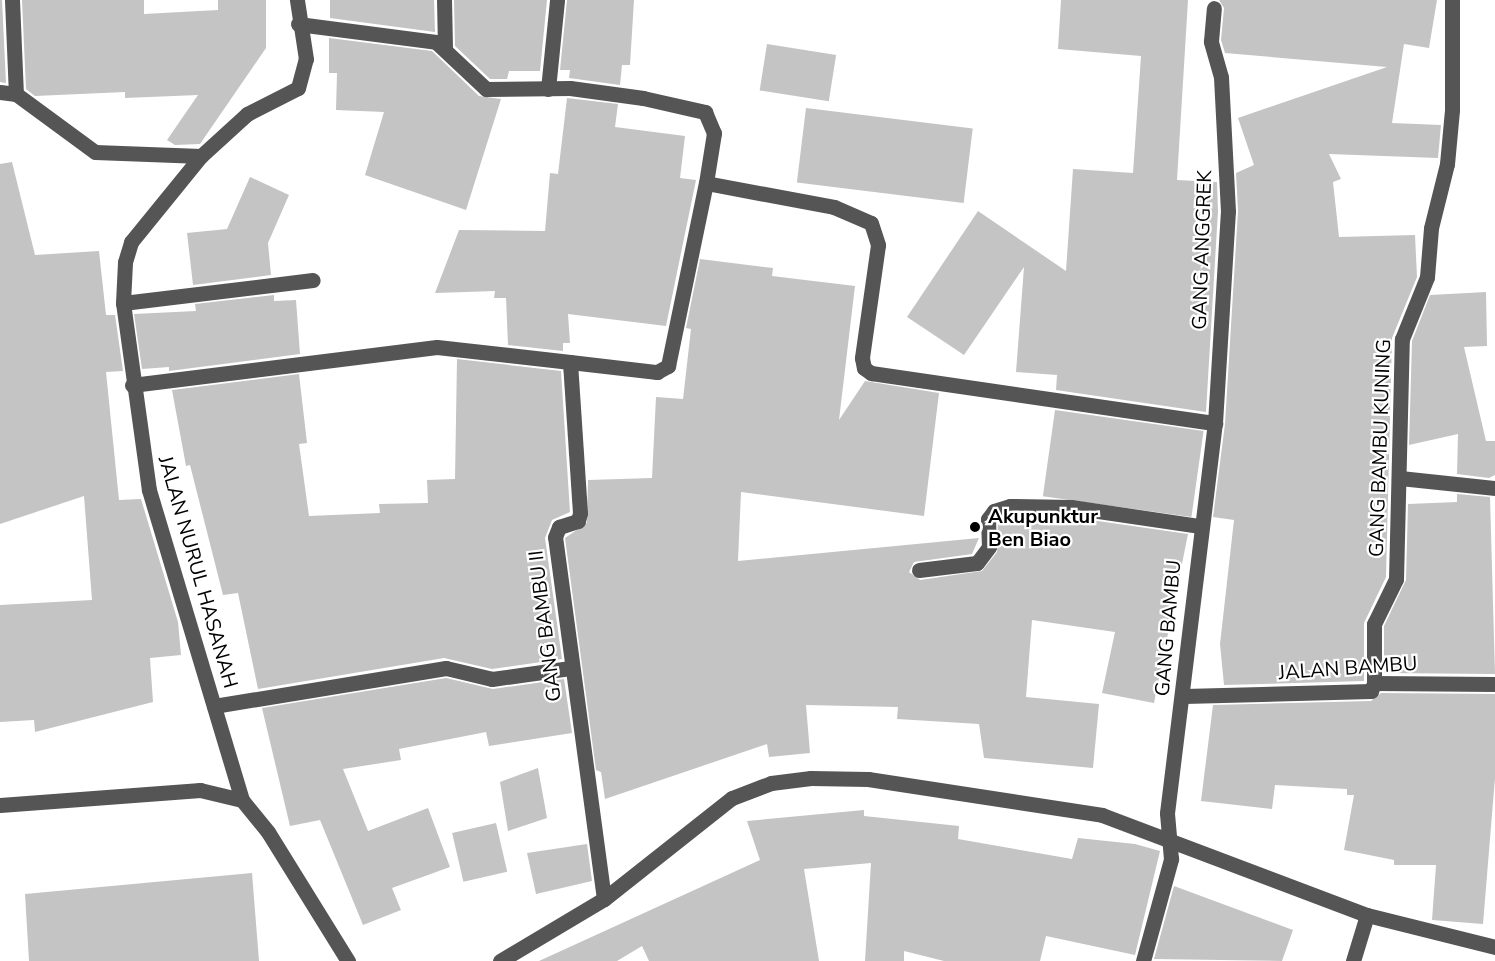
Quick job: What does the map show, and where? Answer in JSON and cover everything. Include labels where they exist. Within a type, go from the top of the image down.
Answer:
[{"type":"street","points":[[12,0],[16,94]]},
{"type":"street","name":"JALAN NURUL HASANAH","points":[[242,800],[149,490],[132,385],[123,303],[125,262],[131,242],[201,156],[247,114],[298,88],[306,58],[298,24],[297,0]]},
{"type":"street","points":[[444,0],[445,47]]},
{"type":"street","points":[[548,89],[557,0]]},
{"type":"street","name":"GANG BAMBU KUNING","points":[[1374,683],[1374,624],[1396,579],[1402,339],[1427,277],[1431,228],[1447,164],[1452,111],[1452,0]]},
{"type":"street","name":"GANG ANGGREK","points":[[1215,8],[1211,41],[1221,77],[1228,211],[1215,423]]},
{"type":"street","points":[[132,385],[419,348],[657,372],[668,366],[706,183],[714,133],[705,112],[643,98],[570,88],[486,89],[476,83],[445,47],[436,42],[298,24]]},
{"type":"street","points":[[0,92],[16,94],[95,152],[201,156]]},
{"type":"street","points":[[706,183],[834,207],[871,223],[878,245],[862,358],[864,368],[871,373],[1215,423]]},
{"type":"street","points":[[123,303],[313,280]]},
{"type":"street","name":"GANG BAMBU II","points":[[570,362],[580,513],[578,521],[559,527],[555,537],[570,668],[604,899]]},
{"type":"street","name":"GANG BAMBU","points":[[1143,961],[1171,859],[1167,813],[1184,696],[1200,526],[1215,423]]},
{"type":"street","points":[[1400,478],[1495,488]]},
{"type":"street","points":[[919,570],[977,563],[989,547],[988,519],[994,511],[1010,506],[1071,507],[1200,526]]},
{"type":"street","points":[[214,706],[446,668],[492,679],[570,668]]},
{"type":"street","name":"JALAN BAMBU","points":[[1184,696],[1371,691],[1374,683],[1495,684]]},
{"type":"street","points":[[500,961],[604,899],[732,798],[771,783],[811,778],[868,779],[1102,815],[1367,915],[1495,947]]},
{"type":"street","points":[[0,805],[200,790],[242,800],[268,832],[348,961]]},
{"type":"street","points":[[1353,961],[1367,915]]},
{"type":"building","points":[[0,0],[2,0],[6,83],[0,82]]},
{"type":"building","points":[[22,0],[144,0],[144,14],[218,10],[218,0],[266,0],[266,48],[200,144],[175,145],[167,140],[198,95],[125,98],[125,92],[35,96],[26,89]]},
{"type":"building","points":[[330,0],[434,0],[435,32],[330,18]]},
{"type":"building","points":[[454,0],[547,0],[540,71],[509,71],[507,79],[490,79],[455,46]]},
{"type":"building","points":[[567,0],[634,0],[630,65],[622,65],[620,85],[569,78],[570,70],[560,70]]},
{"type":"building","points":[[1061,0],[1188,0],[1177,180],[1217,182],[1218,211],[1206,412],[1056,390],[1057,375],[1016,372],[1024,267],[964,355],[907,317],[978,211],[1066,271],[1073,169],[1133,173],[1141,56],[1058,49]]},
{"type":"building","points":[[1219,0],[1437,0],[1429,48],[1404,44],[1392,123],[1441,125],[1438,158],[1329,154],[1341,179],[1333,182],[1339,237],[1415,235],[1417,277],[1392,338],[1386,577],[1364,623],[1364,681],[1224,685],[1220,644],[1234,520],[1213,517],[1225,424],[1238,211],[1236,173],[1254,165],[1238,118],[1387,67],[1225,53],[1221,40],[1224,8]]},
{"type":"building","points":[[329,38],[432,51],[479,96],[501,99],[466,210],[365,175],[384,112],[336,110],[337,73],[329,73]]},
{"type":"building","points":[[767,44],[836,55],[829,101],[760,90]]},
{"type":"building","points":[[567,98],[618,104],[615,127],[685,136],[680,178],[696,180],[666,326],[568,314],[570,343],[563,343],[563,351],[508,345],[506,298],[494,298],[495,291],[435,293],[459,230],[545,231],[550,173],[558,174]]},
{"type":"building","points":[[806,108],[973,128],[964,203],[797,182]]},
{"type":"building","points":[[12,162],[35,255],[99,251],[106,315],[115,315],[123,371],[106,372],[119,500],[141,499],[178,622],[181,655],[150,658],[153,702],[35,732],[34,720],[0,722],[0,605],[92,600],[84,496],[0,524],[0,164]]},
{"type":"building","points":[[250,177],[289,195],[268,243],[271,275],[193,285],[187,233],[227,229]]},
{"type":"building","points":[[700,259],[773,268],[772,276],[855,286],[839,420],[865,381],[939,393],[924,516],[741,492],[738,561],[979,538],[972,554],[914,562],[909,572],[920,580],[982,571],[997,552],[998,522],[1009,517],[1048,521],[1048,516],[1070,517],[1188,534],[1154,703],[1102,693],[1115,632],[1032,620],[1026,697],[1099,704],[1093,768],[984,758],[979,724],[897,719],[898,707],[806,705],[810,753],[769,757],[767,744],[605,799],[601,772],[596,770],[565,538],[587,523],[588,480],[652,478],[656,397],[683,399],[691,329],[686,328]]},
{"type":"building","points":[[1486,292],[1487,346],[1464,347],[1486,441],[1495,441],[1495,475],[1489,478],[1457,474],[1458,434],[1409,445],[1412,341],[1430,295]]},
{"type":"building","points":[[274,295],[274,301],[296,300],[300,354],[169,371],[169,367],[142,369],[134,314],[196,311],[195,304]]},
{"type":"building","points":[[457,359],[561,371],[570,512],[552,520],[545,538],[562,659],[492,669],[444,658],[258,689],[238,593],[223,595],[190,465],[186,466],[172,390],[299,374],[307,443],[299,444],[309,516],[380,513],[379,504],[428,503],[427,480],[455,479]]},
{"type":"building","points":[[1055,410],[1204,431],[1191,517],[1043,496]]},
{"type":"building","points":[[1457,494],[1490,497],[1495,674],[1384,673],[1384,626],[1406,580],[1408,504],[1457,502]]},
{"type":"building","points":[[446,678],[493,689],[564,679],[572,733],[489,746],[486,732],[399,749],[401,760],[343,769],[368,831],[428,808],[450,867],[392,888],[401,910],[363,925],[320,820],[290,826],[262,708]]},
{"type":"building","points":[[1381,693],[1495,694],[1495,778],[1483,924],[1432,920],[1436,865],[1394,865],[1394,860],[1344,850],[1354,795],[1347,795],[1347,789],[1275,785],[1272,809],[1201,801],[1213,705],[1371,701]]},
{"type":"building","points":[[538,768],[547,818],[508,831],[500,782]]},
{"type":"building","points":[[864,810],[864,816],[959,826],[958,839],[1072,859],[1078,838],[1135,844],[1160,851],[1135,955],[1046,936],[1040,961],[944,961],[904,951],[904,961],[865,961],[871,863],[804,869],[819,961],[649,961],[642,946],[617,961],[539,961],[760,860],[747,821]]},
{"type":"building","points":[[496,823],[507,872],[463,882],[452,833]]},
{"type":"building","points":[[587,844],[592,881],[536,894],[527,853]]},
{"type":"building","points":[[252,873],[259,961],[29,961],[25,894]]},
{"type":"building","points":[[1174,886],[1293,930],[1282,961],[1154,959]]},
{"type":"place","name":"Akupunktur Ben Biao","points":[[975,527]]}]
